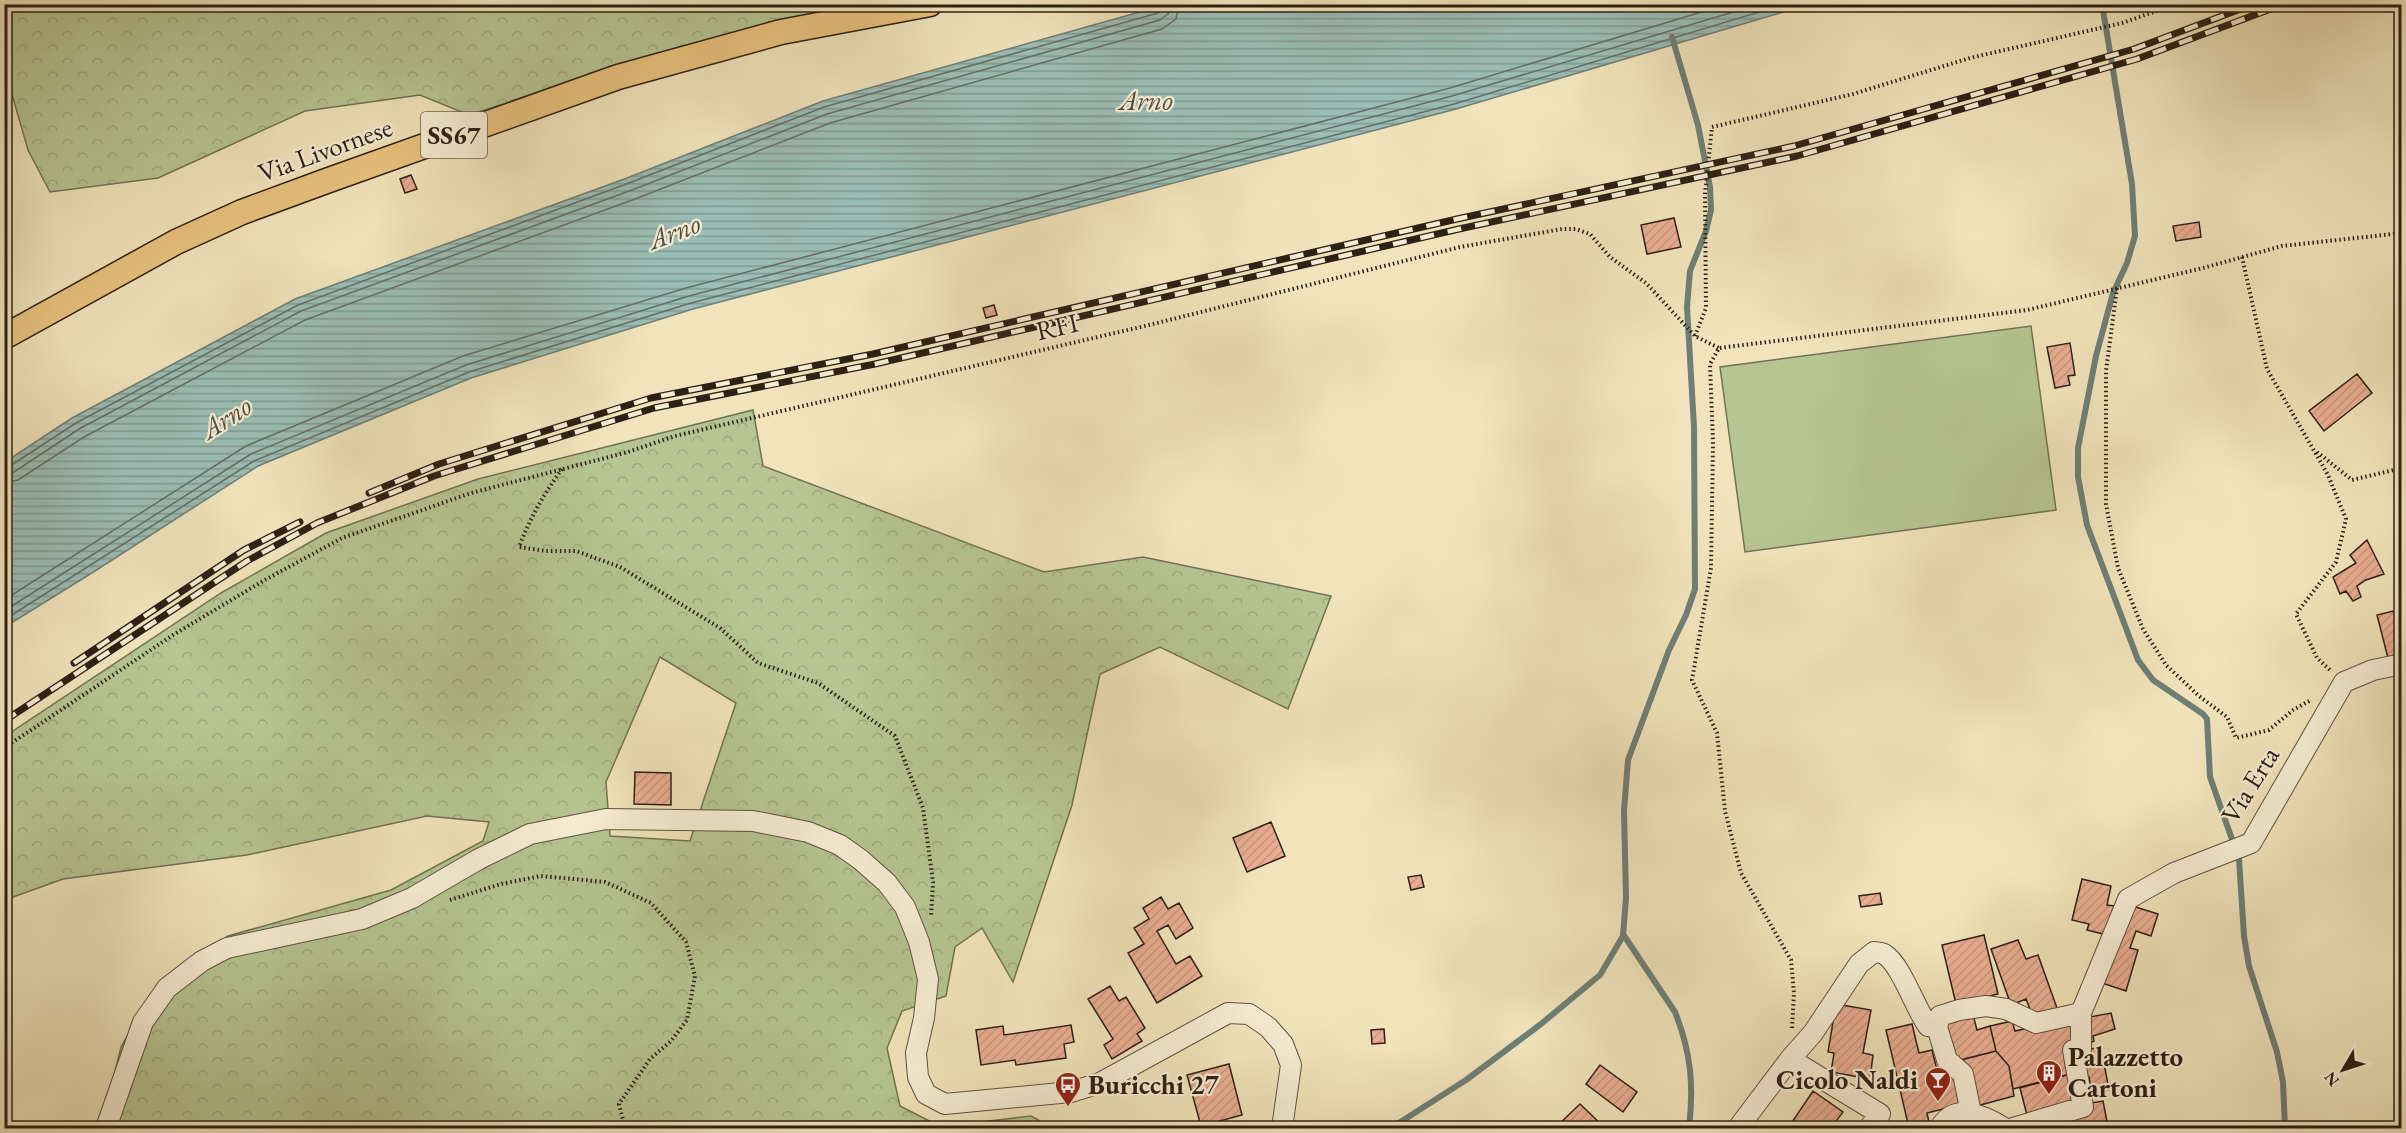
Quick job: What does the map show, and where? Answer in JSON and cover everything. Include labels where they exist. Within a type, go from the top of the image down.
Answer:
[{"type":"main road","name":"Via Livornese","points":[[4,337],[176,242],[242,212],[618,76],[781,32],[930,4]]},
{"type":"street","points":[[2344,682],[2373,670],[2402,664]]},
{"type":"street","name":"Via Erta","points":[[2081,1013],[2128,899],[2174,873],[2251,843],[2344,682]]},
{"type":"street","points":[[106,1128],[143,1022],[167,988],[202,961],[227,948],[362,919],[412,898],[479,859],[530,834],[606,819],[753,821],[808,832],[840,844],[861,860],[886,883],[905,907],[920,942],[928,979],[924,1018],[916,1053],[918,1077],[926,1094],[945,1104],[1071,1092],[1100,1083],[1228,1013],[1249,1014],[1268,1027],[1283,1044],[1292,1065],[1282,1128]]},
{"type":"street","points":[[1738,1128],[1790,1059],[1813,1033],[1859,964],[1874,952],[1883,953],[1899,971],[1918,1013],[1928,1026],[1937,1028]]},
{"type":"street","points":[[1965,1112],[1963,1074],[1947,1060],[1937,1028],[1940,1016],[1959,1010],[1986,1006],[2006,1009],[2036,1023],[2081,1013],[2081,1049],[2073,1050],[2083,1107],[2013,1128]]},
{"type":"street","points":[[1790,1059],[1880,1114],[1869,1128]]},
{"type":"street","points":[[1940,1128],[1944,1120],[1965,1112],[2004,1128]]},
{"type":"path","points":[[2178,4],[2122,23],[1970,58],[1853,94],[1712,127],[1705,194],[1706,308],[1695,336],[1719,348],[2027,310],[2282,246],[2402,233]]},
{"type":"path","name":"RFI","points":[[4,748],[173,635],[263,581],[342,538],[471,493],[628,452],[675,436],[1149,325],[1460,247],[1562,229],[1576,229],[1590,234],[1610,257],[1646,283],[1695,336]]},
{"type":"path","points":[[2242,257],[2268,369],[2328,475],[2346,519],[2336,562],[2296,614],[2317,658],[2344,682]]},
{"type":"path","points":[[2117,288],[2106,371],[2106,504],[2118,568],[2143,629],[2166,665],[2199,696],[2227,717],[2236,738],[2269,730],[2293,710],[2313,699]]},
{"type":"path","points":[[1719,348],[1710,364],[1713,442],[1711,568],[1692,680],[1717,733],[1725,812],[1741,873],[1791,960],[1794,993],[1790,1059]]},
{"type":"path","points":[[2314,450],[2352,480],[2402,468]]},
{"type":"path","points":[[562,469],[543,495],[529,521],[519,547],[546,551],[576,551],[620,567],[720,628],[758,663],[818,683],[895,736],[923,808],[933,882],[931,925]]},
{"type":"path","points":[[412,898],[449,900],[501,884],[541,876],[605,882],[651,903],[686,942],[695,976],[687,1020],[671,1041],[650,1059],[619,1104],[625,1128]]},
{"type":"green space","points":[[4,5],[873,5],[630,63],[469,115],[420,95],[305,111],[158,178],[50,192],[28,150],[5,70]]},
{"type":"green space","points":[[2031,326],[2056,510],[1745,552],[1720,367]]},
{"type":"green space","points":[[753,410],[763,466],[1044,572],[1143,557],[1331,596],[1288,709],[1160,647],[1100,674],[1072,805],[1013,982],[982,928],[955,947],[946,996],[902,1011],[887,1048],[900,1106],[941,1127],[1031,1116],[1053,1128],[101,1128],[121,1047],[158,983],[228,936],[391,890],[483,841],[489,822],[427,816],[247,855],[63,879],[5,900],[4,737],[221,593],[326,533],[478,479]],"holes":[[[660,657],[736,703],[690,841],[610,836],[606,782]]]},
{"type":"water","name":"Arno","points":[[1168,4],[1807,5],[1456,109],[693,309],[471,378],[258,466],[5,627],[5,462],[72,418],[295,299],[627,178],[823,101]]},
{"type":"building","points":[[411,175],[417,189],[405,193],[400,179]]},
{"type":"building","points":[[1674,218],[1681,247],[1647,254],[1641,225]]},
{"type":"building","points":[[2199,222],[2201,237],[2176,241],[2173,226]]},
{"type":"building","points":[[994,305],[997,315],[986,318],[983,308]]},
{"type":"building","points":[[2070,343],[2075,375],[2068,376],[2070,385],[2055,388],[2047,347]]},
{"type":"building","points":[[2357,374],[2372,393],[2324,431],[2309,411]]},
{"type":"building","points":[[2367,540],[2384,574],[2366,580],[2357,586],[2361,597],[2353,601],[2346,591],[2340,594],[2333,577],[2356,563],[2350,555]]},
{"type":"building","points":[[2402,609],[2402,655],[2388,658],[2377,615]]},
{"type":"building","points":[[635,772],[671,773],[671,805],[634,804]]},
{"type":"building","points":[[1271,822],[1285,856],[1247,872],[1233,838]]},
{"type":"building","points":[[1421,875],[1424,887],[1411,890],[1408,877]]},
{"type":"building","points":[[2082,879],[2111,886],[2107,905],[2114,906],[2107,935],[2087,930],[2089,924],[2072,920]]},
{"type":"building","points":[[1880,893],[1882,904],[1861,907],[1859,896]]},
{"type":"building","points":[[1161,897],[1168,909],[1179,903],[1193,928],[1176,939],[1168,925],[1157,931],[1176,964],[1190,956],[1202,976],[1157,1003],[1128,953],[1144,944],[1134,928],[1149,919],[1143,908]]},
{"type":"building","points":[[2126,904],[2158,914],[2151,936],[2136,931],[2130,948],[2138,950],[2126,991],[2102,983]]},
{"type":"building","points":[[1984,935],[1998,994],[1956,1004],[1942,945]]},
{"type":"building","points":[[2018,940],[2026,959],[2038,955],[2057,1008],[2033,1017],[2026,999],[2011,1005],[1991,949]]},
{"type":"building","points":[[1110,986],[1119,1001],[1126,997],[1145,1028],[1137,1034],[1142,1041],[1112,1059],[1104,1045],[1113,1039],[1088,999]]},
{"type":"building","points":[[1836,1004],[1871,1010],[1863,1053],[1873,1055],[1870,1079],[1831,1072],[1834,1053],[1828,1052]]},
{"type":"building","points":[[1972,1011],[1977,1030],[1990,1026],[1996,1051],[1952,1062],[1942,1018]]},
{"type":"building","points":[[2111,1013],[2115,1029],[2093,1036],[2094,1041],[2085,1045],[2084,1018]]},
{"type":"building","points":[[2074,1018],[2077,1047],[2070,1074],[2013,1089],[2009,1066],[1996,1051],[1990,1026],[2012,1021],[2015,1031]]},
{"type":"building","points":[[1912,1024],[1919,1053],[1932,1050],[1938,1074],[1955,1071],[1963,1104],[1927,1113],[1930,1127],[1925,1128],[1909,1128],[1886,1030]]},
{"type":"building","points":[[1071,1025],[1074,1042],[1064,1044],[1066,1058],[1016,1065],[1015,1060],[981,1065],[976,1030],[1003,1026],[1004,1035]]},
{"type":"building","points":[[1384,1029],[1385,1043],[1372,1044],[1371,1030]]},
{"type":"building","points":[[2101,1047],[2109,1090],[2092,1093],[2089,1077],[2080,1078],[2076,1052]]},
{"type":"building","points":[[1996,1051],[2009,1066],[2014,1096],[1973,1107],[1961,1060]]},
{"type":"building","points":[[1229,1064],[1242,1115],[1201,1126],[1187,1075]]},
{"type":"building","points":[[1600,1065],[1637,1092],[1623,1112],[1586,1084]]},
{"type":"building","name":"Palazzetto Cartoni","points":[[2070,1074],[2077,1105],[2028,1119],[2020,1088]]},
{"type":"building","points":[[1813,1091],[1843,1112],[1831,1128],[1788,1128]]},
{"type":"building","points":[[2103,1101],[2108,1127],[2031,1128],[2085,1104]]},
{"type":"building","points":[[1580,1104],[1605,1128],[1555,1128]]},
{"type":"building","points":[[1960,1116],[1977,1124],[1980,1128],[1948,1128]]},
{"type":"waterway","points":[[2102,4],[2132,184],[2135,236],[2127,263],[2113,293],[2096,356],[2078,448],[2078,477],[2087,525],[2138,660],[2153,680],[2207,719],[2210,777],[2239,859],[2244,936],[2249,966],[2277,1052],[2283,1082],[2285,1128]]},
{"type":"waterway","points":[[1391,1128],[1466,1080],[1541,1024],[1600,975],[1623,936],[1626,898],[1624,811],[1628,760],[1669,650],[1686,615],[1695,589],[1694,427],[1687,307],[1690,271],[1706,231],[1711,210],[1710,187],[1698,125],[1672,37]]},
{"type":"waterway","points":[[1623,934],[1675,1012],[1685,1041],[1691,1083],[1689,1128]]},
{"type":"railway","points":[[369,493],[439,464],[651,398],[873,354],[1457,219],[1794,146],[2134,49],[2254,4]]},
{"type":"railway","points":[[4,721],[247,561],[317,523],[434,476],[654,408],[875,364],[1459,229],[1797,156],[2137,59],[2284,4]]},
{"type":"railway","points":[[74,663],[244,550],[300,522]]},
{"type":"place","name":"Palazzetto Cartoni","points":[[2049,1096]]},
{"type":"place","name":"Cicolo Naldi","points":[[1938,1103]]},
{"type":"place","name":"Buricchi 27","points":[[1068,1108]]}]
